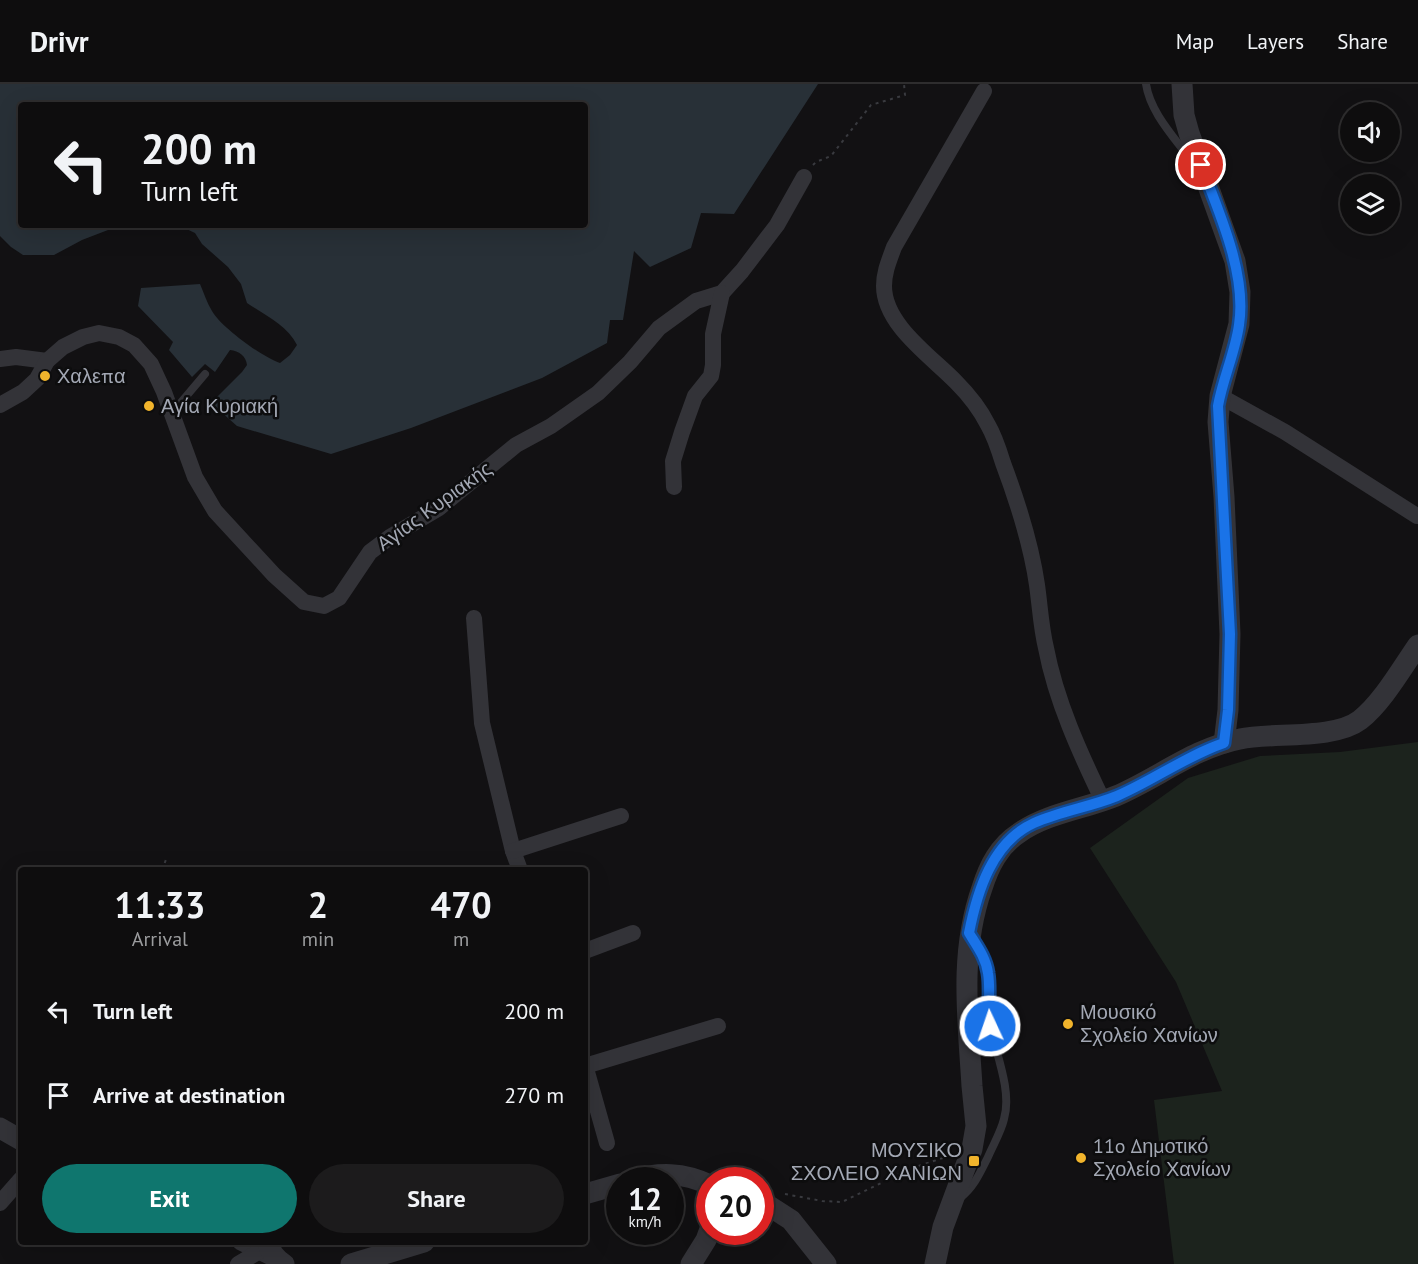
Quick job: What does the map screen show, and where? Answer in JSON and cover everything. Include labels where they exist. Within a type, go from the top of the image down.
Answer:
[{"type":"street","points":[[1182,84],[1182,101],[1189,133],[1235,261],[1240,292],[1239,324],[1220,396],[1218,422],[1230,634],[1228,710],[1224,743]]},
{"type":"street","points":[[984,91],[894,248],[885,272],[886,302],[894,316],[927,355],[970,398],[989,426],[1025,527],[1037,585],[1046,650],[1053,676],[1081,755],[1102,801]]},
{"type":"street","name":"Αγίας Κυριακής","points":[[0,405],[23,392],[37,379],[47,361],[63,347],[83,337],[99,333],[119,337],[134,345],[151,364],[195,477],[215,511],[274,574],[304,602],[324,606],[339,598],[370,552],[438,508],[516,446],[551,426],[598,393],[630,362],[659,328],[696,301],[722,293],[777,225],[804,177]]},
{"type":"street","points":[[674,487],[673,461],[682,432],[695,396],[711,376],[713,334],[722,293]]},
{"type":"street","points":[[0,359],[16,357],[47,361]]},
{"type":"street","points":[[1220,396],[1285,432],[1417,516]]},
{"type":"street","points":[[474,618],[482,723],[519,867]]},
{"type":"street","points":[[935,1264],[943,1227],[972,1149],[976,1126],[966,979],[969,933],[973,912],[990,867],[1008,842],[1034,823],[1102,801],[1152,779],[1190,756],[1224,743],[1259,736],[1345,728],[1360,721],[1376,704],[1418,645]]},
{"type":"street","points":[[513,851],[621,816]]},
{"type":"street","points":[[588,950],[633,933]]},
{"type":"street","points":[[588,1065],[718,1026]]},
{"type":"street","points":[[588,1076],[607,1143]]},
{"type":"street","points":[[0,1128],[18,1138]]},
{"type":"street","points":[[0,1203],[18,1182]]},
{"type":"street","points":[[588,1193],[606,1188]]},
{"type":"street","points":[[774,1202],[826,1264]]},
{"type":"street","points":[[351,1264],[414,1245]]},
{"type":"street","points":[[692,1264],[703,1245]]},
{"type":"street","points":[[238,1264],[268,1246],[281,1262]]},
{"type":"lane","points":[[1146,84],[1162,122],[1207,181]]},
{"type":"lane","points":[[172,413],[205,374]]},
{"type":"lane","points":[[953,1203],[970,1190],[981,1171],[1004,1120],[1006,1106],[1001,1070],[992,1040],[988,1012],[988,972],[981,952],[969,933]]},
{"type":"path","points":[[804,177],[816,162],[831,156],[871,105],[905,95],[904,84]]},
{"type":"path","points":[[163,867],[166,857]]},
{"type":"path","points":[[774,1197],[842,1202],[912,1168],[972,1149]]},
{"type":"shaded area","points":[[0,84],[818,84],[734,214],[701,213],[691,248],[650,267],[634,251],[623,320],[610,320],[607,343],[542,378],[411,428],[331,454],[237,426],[211,403],[242,372],[247,365],[244,357],[230,350],[215,372],[205,364],[192,377],[169,350],[173,342],[138,306],[141,288],[200,284],[217,318],[263,355],[280,363],[297,345],[282,326],[247,303],[241,284],[228,267],[202,244],[195,233],[184,228],[588,228],[588,102],[18,102],[18,228],[113,228],[82,240],[54,255],[23,255],[0,236]]},
{"type":"shaded area","points":[[1418,742],[1418,1264],[1174,1264],[1154,1100],[1222,1091],[1176,982],[1090,848],[1188,778],[1260,756],[1340,752]]},
{"type":"place","name":"Χαλεπα","points":[[45,376]]},
{"type":"place","name":"Αγία Κυριακή","points":[[149,406]]},
{"type":"place","name":"Μουσικό Σχολείο Χανίων","points":[[1068,1024]]},
{"type":"place","name":"11o Δημοτικό Σχολείο Χανίων","points":[[1081,1158]]},
{"type":"place","name":"ΜΟΥΣΙΚΟ ΣΧΟΛΕΙΟ ΧΑΝΙΩΝ","points":[[974,1161]]},
{"type":"route","points":[[990,1026],[988,972],[981,952],[969,933],[973,912],[984,881],[1000,850],[1019,832],[1034,823],[1118,795],[1152,779],[1190,756],[1224,743],[1228,710],[1230,634],[1218,406],[1224,377],[1236,341],[1240,292],[1235,261],[1201,165]]}]
